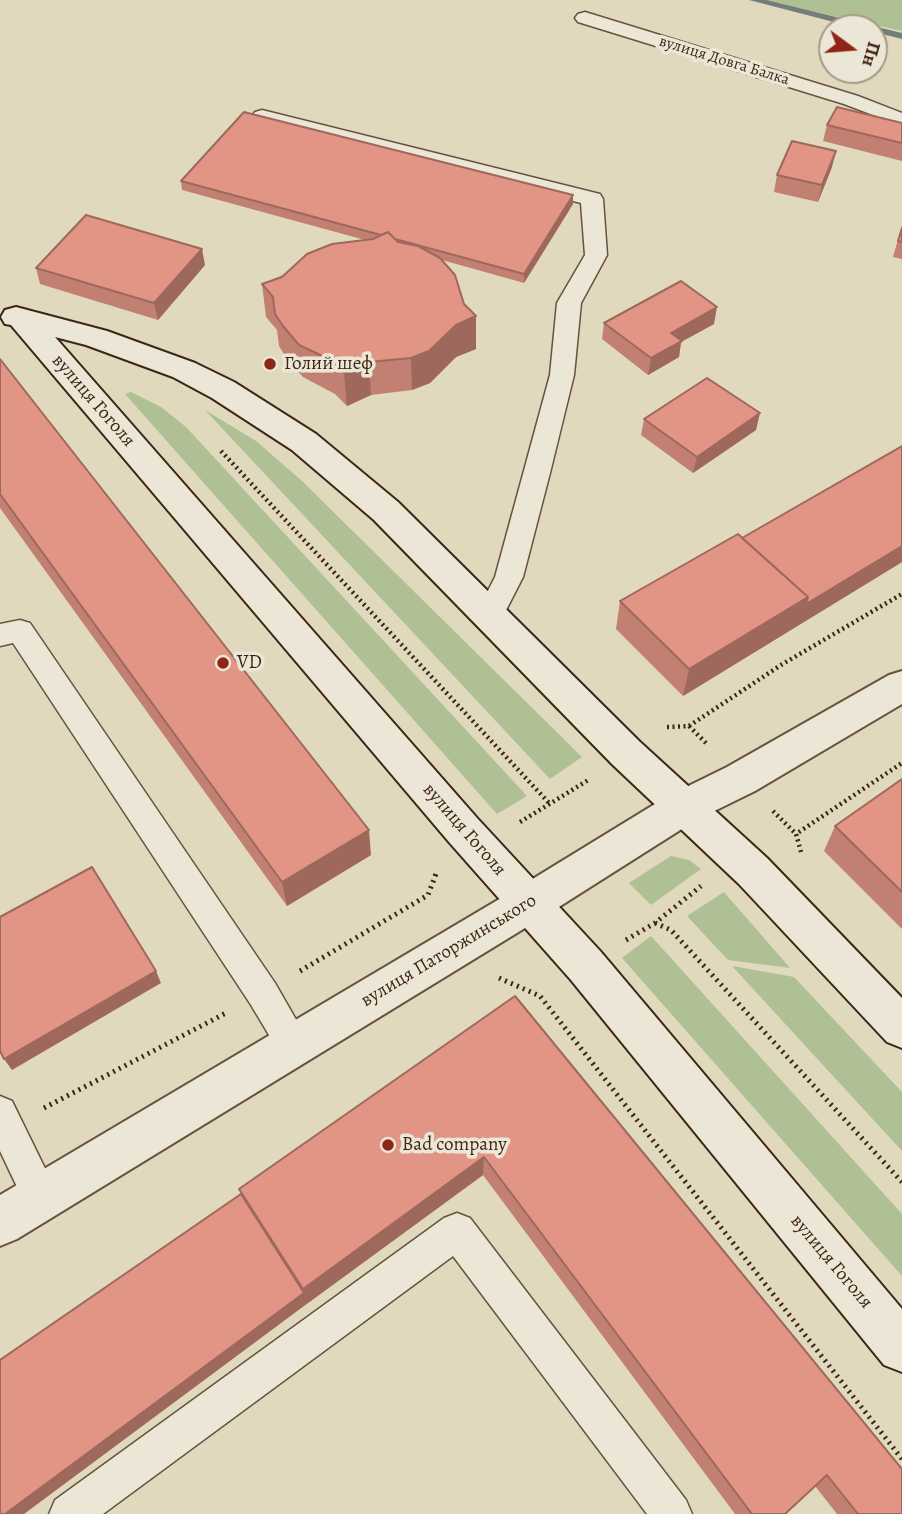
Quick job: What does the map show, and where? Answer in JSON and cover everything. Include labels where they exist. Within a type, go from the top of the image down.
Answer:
[{"type":"main road","name":"вулиця Гоголя","points":[[7,319],[96,338],[184,370],[262,414],[304,442],[386,511],[682,808],[753,871],[902,1028]]},
{"type":"main road","name":"вулиця Гоголя","points":[[7,319],[586,966],[902,1347]]},
{"type":"main road","name":"вулиця Паторжинського","points":[[0,1222],[528,904],[682,808],[741,779],[902,686]]},
{"type":"lane","name":"вулиця Довга Балка","points":[[585,18],[851,100],[902,120]]},
{"type":"lane","points":[[262,116],[592,199],[596,255],[569,303],[562,374],[540,461],[509,577],[489,614]]},
{"type":"lane","points":[[0,635],[20,631],[263,994],[293,1044]]},
{"type":"lane","points":[[3,1120],[41,1197]]},
{"type":"lane","points":[[69,1514],[457,1231],[672,1514]]},
{"type":"path","points":[[221,451],[550,804]]},
{"type":"path","points":[[781,665],[902,594]]},
{"type":"path","points":[[804,860],[796,834],[902,763]]},
{"type":"path","points":[[565,795],[593,777]]},
{"type":"path","points":[[3,1120],[263,994],[428,895],[437,874],[428,864]]},
{"type":"path","points":[[624,941],[655,923],[704,884]]},
{"type":"path","points":[[655,923],[671,930],[902,1182]]},
{"type":"path","points":[[500,978],[540,996],[902,1459]]},
{"type":"green space","points":[[761,0],[902,0],[902,31],[888,28],[888,14],[825,14]]},
{"type":"green space","points":[[131,392],[161,407],[186,427],[527,796],[497,814],[125,394]]},
{"type":"green space","points":[[205,410],[256,441],[302,481],[582,757],[550,779]]},
{"type":"green space","points":[[671,856],[689,860],[701,869],[651,905],[629,883]]},
{"type":"green space","points":[[724,892],[790,968],[728,960],[687,916]]},
{"type":"green space","points":[[651,936],[902,1214],[902,1276],[622,958]]},
{"type":"green space","points":[[732,966],[794,977],[902,1092],[902,1151]]},
{"type":"building","points":[[837,107],[902,123],[902,143],[827,125]]},
{"type":"building","points":[[244,112],[573,195],[524,274],[395,239],[388,232],[381,235],[181,181]]},
{"type":"building","points":[[792,141],[836,151],[822,185],[777,175]]},
{"type":"building","points":[[86,215],[202,249],[154,303],[36,268]]},
{"type":"building","points":[[388,232],[398,242],[418,246],[440,258],[455,275],[464,304],[476,316],[456,325],[429,351],[411,358],[369,362],[344,373],[333,361],[299,345],[275,314],[273,297],[262,284],[282,277],[307,254],[332,244],[373,239]]},
{"type":"building","points":[[681,281],[717,307],[671,333],[682,341],[651,358],[604,323]]},
{"type":"building","points":[[0,359],[369,830],[282,882],[0,494]]},
{"type":"building","points":[[707,378],[760,413],[697,457],[644,419]]},
{"type":"building","points":[[902,446],[902,546],[806,604],[808,597],[742,538]]},
{"type":"building","points":[[738,534],[808,597],[689,669],[620,601]]},
{"type":"building","points":[[902,779],[902,892],[835,826]]},
{"type":"building","points":[[92,867],[156,971],[4,1059],[0,1051],[0,917]]},
{"type":"building","points":[[515,996],[902,1469],[902,1514],[858,1514],[827,1475],[785,1514],[752,1514],[484,1157],[303,1289],[239,1189]]},
{"type":"building","points":[[241,1194],[304,1293],[5,1514],[0,1514],[0,1360]]},
{"type":"waterway","points":[[754,0],[818,16]]},
{"type":"waterway","points":[[888,32],[902,36]]},
{"type":"place","name":"Голий шеф","points":[[270,364]]},
{"type":"place","name":"VD","points":[[223,663]]},
{"type":"place","name":"Bad company","points":[[388,1145]]}]
